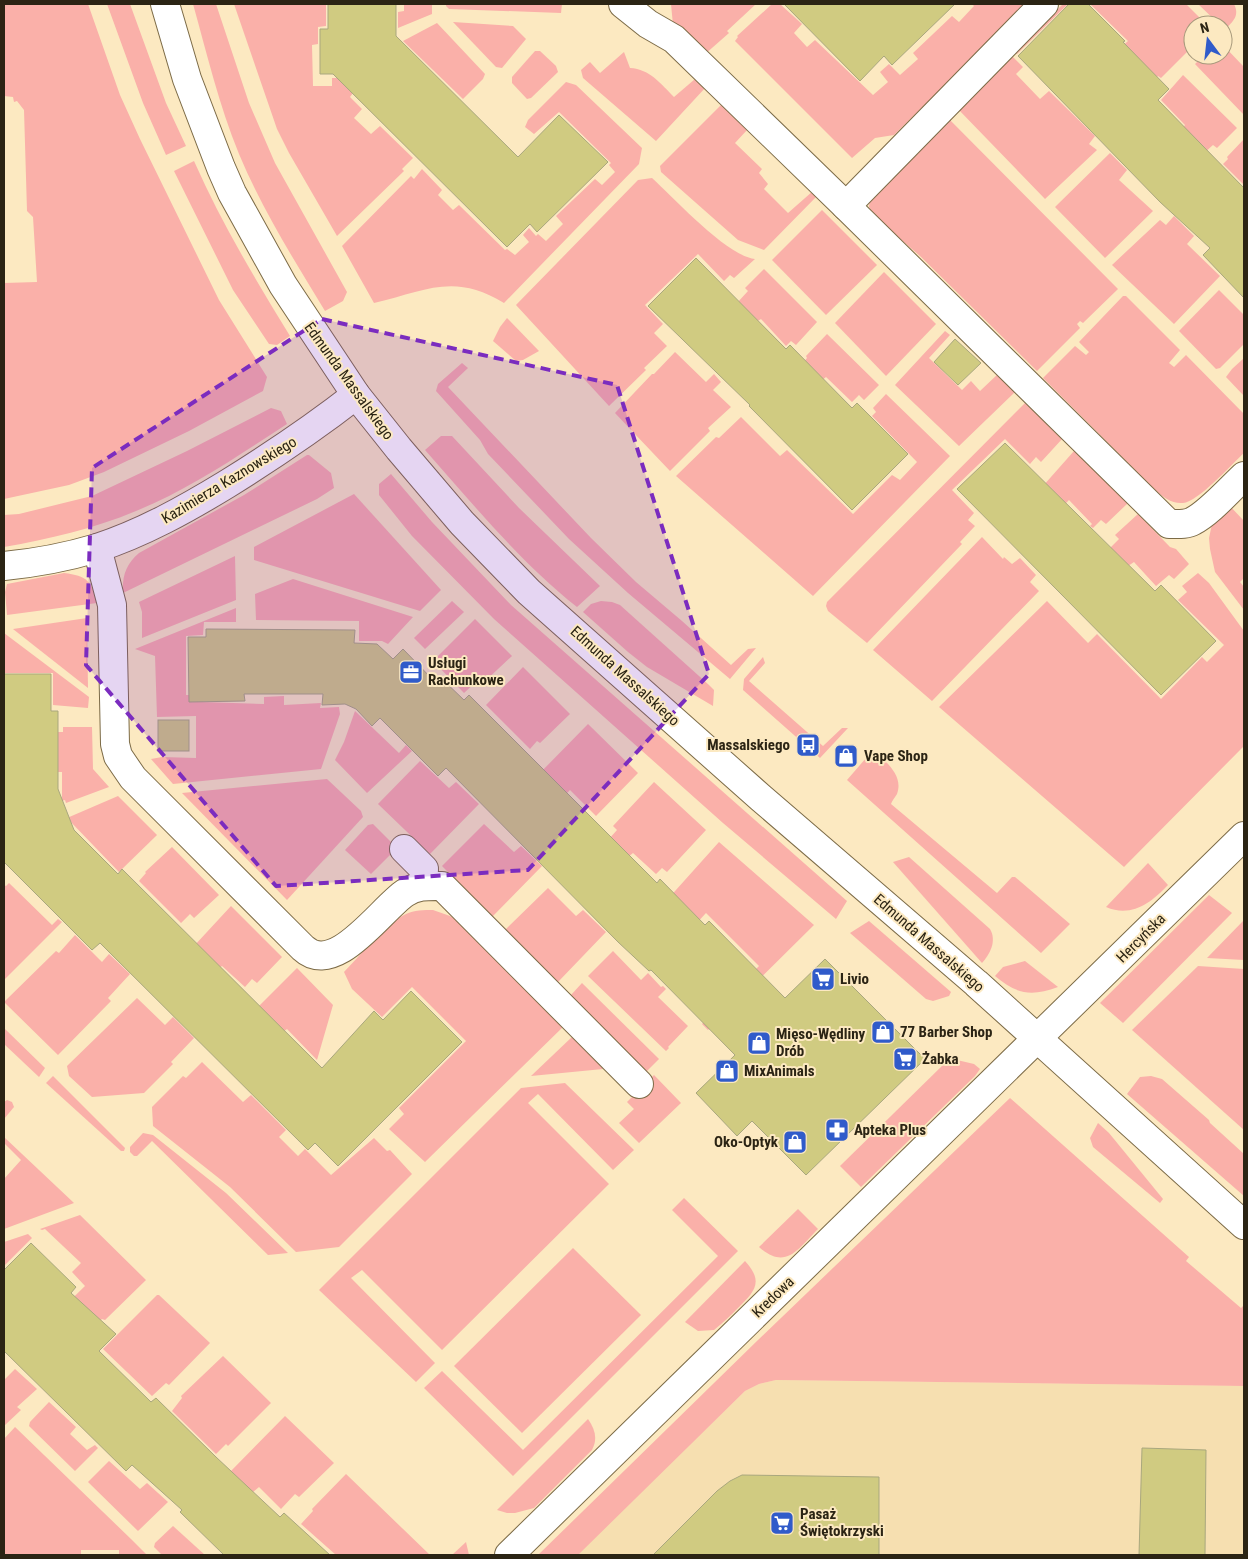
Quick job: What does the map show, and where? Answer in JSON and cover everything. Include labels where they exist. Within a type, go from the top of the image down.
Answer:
[{"type":"street","name":"Edmunda Massalskiego","points":[[165,4],[190,88],[232,193],[288,292],[356,395],[399,449],[462,522],[529,592],[769,804],[976,983],[1244,1225]]},
{"type":"street","points":[[623,4],[648,24],[674,40],[1170,524],[1192,522],[1204,514],[1244,476]]},
{"type":"street","points":[[846,206],[1044,4]]},
{"type":"street","name":"Kazimierza Kaznowskiego","points":[[4,566],[29,563],[97,548],[158,522],[196,503],[281,450],[356,395]]},
{"type":"street","points":[[97,548],[112,605],[115,744],[118,756],[133,778],[307,952],[325,956],[334,954],[342,950],[405,893],[423,886],[442,886],[639,1084]]},
{"type":"street","name":"Hercyńska","points":[[1037,1038],[1082,997],[1244,836]]},
{"type":"street","points":[[404,849],[424,869],[423,886]]},
{"type":"street","name":"Kredowa","points":[[509,1555],[1037,1038]]},
{"type":"highlighted area","points":[[322,319],[617,385],[709,674],[528,870],[276,886],[86,665],[92,468]]},
{"type":"shaded area","points":[[4,4],[88,4],[120,95],[140,139],[219,300],[267,377],[263,391],[189,431],[104,472],[69,485],[4,499],[4,283],[37,282],[33,217],[27,211],[24,110],[17,101],[14,102],[13,97],[4,96]]},
{"type":"shaded area","points":[[107,4],[130,4],[166,103],[186,146],[166,155],[143,103]]},
{"type":"shaded area","points":[[193,4],[216,4],[249,103],[275,163],[347,292],[343,301],[325,311],[268,214],[239,154],[219,98]]},
{"type":"shaded area","points":[[234,4],[326,4],[326,26],[318,27],[318,44],[312,45],[313,86],[332,86],[332,78],[345,78],[356,89],[350,97],[362,109],[354,118],[371,134],[380,126],[413,158],[402,169],[404,171],[337,236],[277,129]]},
{"type":"shaded area","points":[[404,4],[432,4],[432,14],[398,28],[398,12],[404,11]]},
{"type":"shaded area","points":[[446,4],[562,4],[561,13],[449,9]]},
{"type":"shaded area","points":[[671,4],[756,4],[727,31],[729,33],[704,55],[673,25]]},
{"type":"shaded area","points":[[772,4],[780,4],[802,24],[794,33],[807,47],[815,40],[873,95],[888,82],[880,72],[889,64],[900,75],[918,59],[913,53],[952,16],[959,22],[974,6],[972,4],[1028,4],[894,135],[875,138],[852,158],[735,41],[737,36]]},
{"type":"shaded area","points":[[1063,4],[1068,4],[1017,54],[1014,52]]},
{"type":"shaded area","points":[[1090,4],[1186,4],[1197,15],[1183,15],[1183,56],[1161,78],[1158,76],[1148,86],[1115,53],[1128,41]]},
{"type":"shaded area","points":[[1198,4],[1234,4],[1236,8],[1236,15],[1233,21],[1233,15],[1210,15]]},
{"type":"shaded area","points":[[453,22],[513,26],[526,39],[502,68],[496,67]]},
{"type":"shaded area","points":[[437,23],[485,74],[483,79],[463,99],[403,41]]},
{"type":"shaded area","points":[[535,51],[540,51],[556,66],[558,72],[531,98],[527,99],[512,83],[512,77]]},
{"type":"shaded area","points":[[624,52],[630,68],[649,74],[660,82],[674,97],[697,78],[706,87],[656,141],[583,78],[581,70],[590,62],[600,73]]},
{"type":"shaded area","points":[[1011,55],[1023,67],[1016,74],[1040,99],[1049,91],[1095,136],[1089,144],[1097,150],[1045,199],[957,108]]},
{"type":"shaded area","points":[[1233,55],[1244,67],[1244,115],[1196,65],[1233,65]]},
{"type":"shaded area","points":[[1183,75],[1237,128],[1217,148],[1213,145],[1203,154],[1180,132],[1185,125],[1161,100]]},
{"type":"shaded area","points":[[566,82],[576,85],[642,148],[639,164],[504,303],[470,288],[454,286],[424,290],[374,303],[342,246],[411,176],[414,179],[422,169],[442,190],[438,195],[453,210],[459,205],[505,250],[507,249],[515,255],[529,242],[523,235],[529,228],[536,236],[538,234],[546,241],[563,224],[556,216],[595,179],[602,185],[615,172],[609,165],[611,163],[559,112],[534,134],[525,127],[528,120]]},
{"type":"shaded area","points":[[722,104],[748,129],[735,143],[762,169],[759,173],[768,184],[764,189],[788,213],[813,191],[818,195],[764,250],[738,240],[661,172],[660,166]]},
{"type":"shaded area","points":[[946,116],[1118,289],[1083,323],[1080,321],[1077,324],[1080,328],[1037,371],[920,256],[876,218],[869,207],[870,197]]},
{"type":"shaded area","points":[[1244,139],[1244,185],[1223,164]]},
{"type":"shaded area","points":[[1110,153],[1127,170],[1119,180],[1153,211],[1105,258],[1055,207]]},
{"type":"shaded area","points":[[194,161],[204,184],[251,272],[290,336],[277,345],[269,344],[233,290],[174,171]]},
{"type":"shaded area","points":[[652,178],[716,238],[743,256],[755,259],[734,278],[730,275],[724,281],[698,254],[645,305],[663,324],[654,333],[667,346],[644,368],[646,370],[609,406],[516,305],[638,180]]},
{"type":"shaded area","points":[[822,210],[877,265],[826,315],[772,260]]},
{"type":"shaded area","points":[[1174,216],[1194,236],[1187,244],[1220,276],[1174,324],[1112,265],[1160,220],[1166,225]]},
{"type":"shaded area","points":[[764,269],[817,322],[796,345],[791,341],[786,346],[761,319],[756,322],[737,303],[748,291],[745,288]]},
{"type":"shaded area","points":[[884,272],[936,324],[886,376],[835,323]]},
{"type":"shaded area","points":[[1219,290],[1244,315],[1244,344],[1220,368],[1216,369],[1179,331]]},
{"type":"shaded area","points":[[1123,296],[1126,296],[1180,350],[1169,363],[1174,367],[1186,355],[1244,414],[1244,453],[1206,490],[1183,503],[1171,501],[1155,490],[1043,378],[1075,346],[1086,355],[1089,352],[1079,342]]},
{"type":"shaded area","points":[[507,318],[539,351],[523,360],[516,361],[493,341]]},
{"type":"shaded area","points":[[945,331],[950,335],[929,358],[962,390],[971,381],[980,391],[998,374],[1015,392],[959,446],[895,385]]},
{"type":"shaded area","points":[[827,334],[879,385],[864,400],[859,395],[852,402],[826,377],[820,382],[802,364],[807,358],[806,356]]},
{"type":"shaded area","points":[[675,352],[706,382],[714,374],[721,382],[713,390],[731,407],[708,428],[710,431],[670,471],[615,413]]},
{"type":"shaded area","points":[[1244,358],[1244,396],[1226,377]]},
{"type":"shaded area","points":[[462,363],[468,368],[448,387],[591,538],[636,582],[731,665],[748,649],[756,648],[730,679],[628,593],[569,539],[488,454],[480,440],[436,391],[438,384]]},
{"type":"shaded area","points":[[886,394],[950,456],[813,596],[676,476],[716,437],[719,438],[741,417],[780,456],[787,450],[853,514],[892,475],[900,480],[917,462],[872,416],[876,412],[873,408]]},
{"type":"shaded area","points":[[1025,403],[1063,438],[1041,462],[1036,457],[1030,464],[1005,439],[952,490],[974,513],[968,520],[975,526],[960,542],[962,544],[867,643],[828,611],[827,602]]},
{"type":"shaded area","points":[[271,408],[281,411],[287,424],[214,471],[176,492],[136,511],[104,523],[54,537],[4,547],[4,515],[19,514],[92,496],[187,451]]},
{"type":"shaded area","points":[[441,436],[452,436],[519,508],[600,586],[577,607],[556,590],[498,532],[425,450]]},
{"type":"shaded area","points":[[1074,451],[1128,503],[1106,524],[1101,520],[1093,528],[1090,526],[1092,524],[1069,500],[1063,506],[1043,486]]},
{"type":"shaded area","points":[[307,455],[331,473],[334,488],[317,499],[123,593],[123,581],[126,571],[139,553],[244,495]]},
{"type":"shaded area","points":[[391,474],[432,522],[511,605],[847,901],[836,919],[723,823],[494,619],[412,536],[379,495],[379,484]]},
{"type":"shaded area","points":[[354,494],[441,590],[420,611],[254,560],[254,547]]},
{"type":"shaded area","points":[[1228,504],[1244,521],[1244,578],[1240,582],[1244,587],[1244,610],[1215,572],[1210,549],[1209,538],[1212,524]]},
{"type":"shaded area","points":[[1138,514],[1170,547],[1176,549],[1189,564],[1174,579],[1169,575],[1156,586],[1134,562],[1125,568],[1107,551],[1119,539],[1115,535]]},
{"type":"shaded area","points":[[982,537],[1003,559],[1004,557],[1012,564],[1020,558],[1036,575],[1030,582],[1039,591],[932,701],[873,650]]},
{"type":"shaded area","points":[[235,556],[236,600],[142,638],[142,612],[139,602]]},
{"type":"shaded area","points":[[64,573],[78,576],[87,581],[93,589],[97,603],[7,615],[5,592],[7,584]]},
{"type":"shaded area","points":[[1198,573],[1209,583],[1244,631],[1244,746],[1124,867],[939,707],[1047,601],[1088,643],[1097,634],[1161,699],[1202,657],[1207,662],[1224,645],[1178,600],[1187,592],[1182,586]]},
{"type":"shaded area","points":[[293,579],[413,617],[388,644],[382,641],[359,641],[359,621],[256,620],[255,594]]},
{"type":"shaded area","points":[[452,601],[464,612],[425,649],[414,638]]},
{"type":"shaded area","points":[[601,601],[620,605],[709,685],[714,690],[713,706],[647,667],[583,612],[591,604]]},
{"type":"shaded area","points":[[236,608],[236,622],[204,622],[203,635],[186,636],[186,695],[202,695],[203,702],[264,704],[264,697],[284,696],[284,705],[321,703],[320,708],[339,707],[340,714],[321,769],[173,784],[151,759],[162,757],[196,758],[196,716],[157,717],[155,656],[135,649]]},
{"type":"shaded area","points":[[87,618],[88,688],[13,629]]},
{"type":"shaded area","points":[[475,619],[512,656],[481,685],[477,681],[464,693],[433,661]]},
{"type":"shaded area","points":[[4,633],[89,697],[88,708],[53,705],[53,673],[4,673]]},
{"type":"shaded area","points":[[763,657],[765,663],[749,681],[823,746],[842,728],[848,728],[820,758],[743,690],[744,679]]},
{"type":"shaded area","points":[[523,667],[570,714],[540,743],[537,741],[530,749],[486,705]]},
{"type":"shaded area","points":[[355,711],[399,753],[406,745],[412,751],[367,793],[335,760],[344,742]]},
{"type":"shaded area","points":[[588,724],[638,773],[596,816],[570,790],[564,796],[540,773]]},
{"type":"shaded area","points":[[63,727],[92,727],[93,769],[109,787],[66,803],[65,800],[62,801],[62,772],[54,772],[53,732],[63,732]]},
{"type":"shaded area","points":[[873,750],[892,769],[898,781],[897,794],[891,804],[997,893],[1012,877],[1015,877],[1070,924],[1041,953],[847,780]]},
{"type":"shaded area","points":[[420,761],[449,788],[456,782],[479,804],[430,854],[378,804]]},
{"type":"shaded area","points":[[327,779],[361,811],[363,817],[287,900],[182,793]]},
{"type":"shaded area","points":[[654,782],[706,830],[667,872],[662,868],[656,874],[633,853],[628,857],[609,839],[617,830],[613,826]]},
{"type":"shaded area","points":[[118,796],[157,835],[119,872],[67,818]]},
{"type":"shaded area","points":[[373,824],[397,848],[371,874],[345,850],[368,825]]},
{"type":"shaded area","points":[[484,824],[514,852],[521,846],[542,866],[492,917],[442,866]]},
{"type":"shaded area","points":[[719,842],[814,925],[708,1030],[702,1024],[759,966],[706,913],[694,926],[667,900]]},
{"type":"shaded area","points":[[172,847],[219,895],[194,918],[190,914],[181,923],[139,881],[145,872]]},
{"type":"shaded area","points":[[909,857],[990,929],[993,943],[988,956],[982,963],[893,862]]},
{"type":"shaded area","points":[[1148,863],[1168,885],[1148,903],[1132,910],[1115,910],[1106,907]]},
{"type":"shaded area","points":[[9,883],[52,925],[58,919],[62,922],[4,980],[4,885],[6,886]]},
{"type":"shaded area","points":[[548,888],[576,916],[583,910],[606,932],[558,982],[505,930]]},
{"type":"shaded area","points":[[1209,895],[1232,913],[1123,1023],[1100,1003]]},
{"type":"shaded area","points":[[231,906],[282,957],[257,983],[252,979],[245,987],[222,966],[217,970],[194,946]]},
{"type":"shaded area","points":[[433,910],[458,921],[564,1026],[425,1162],[389,1129],[404,1114],[399,1108],[466,1041],[412,987],[382,1017],[352,989],[344,972],[381,932],[397,919],[412,912]]},
{"type":"shaded area","points":[[1244,920],[1244,960],[1207,958]]},
{"type":"shaded area","points":[[869,921],[951,992],[949,996],[933,1001],[926,999],[850,933]]},
{"type":"shaded area","points":[[75,935],[102,962],[109,954],[130,974],[108,998],[111,1001],[58,1055],[4,1002],[56,951],[59,953]]},
{"type":"shaded area","points":[[613,951],[641,980],[648,973],[661,987],[663,986],[666,989],[658,997],[688,1026],[666,1051],[588,976]]},
{"type":"shaded area","points":[[1025,961],[1058,987],[1040,992],[1024,992],[1010,987],[995,976],[1003,967]]},
{"type":"shaded area","points":[[1198,966],[1244,969],[1244,1130],[1132,1030]]},
{"type":"shaded area","points":[[297,968],[333,1005],[317,1060],[287,1029],[279,1035],[255,1010]]},
{"type":"shaded area","points":[[582,983],[659,1059],[646,1072],[571,995]]},
{"type":"shaded area","points":[[137,998],[165,1025],[173,1017],[194,1038],[171,1062],[173,1064],[144,1093],[92,1097],[69,1076],[67,1066]]},
{"type":"shaded area","points":[[4,1028],[45,1068],[39,1077],[4,1044]]},
{"type":"shaded area","points":[[573,1036],[598,1061],[603,1069],[531,1076]]},
{"type":"shaded area","points":[[957,1060],[974,1064],[980,1069],[861,1187],[840,1166],[944,1064]]},
{"type":"shaded area","points":[[202,1062],[243,1102],[251,1095],[286,1130],[279,1137],[298,1156],[305,1149],[331,1175],[374,1138],[387,1151],[390,1150],[412,1174],[339,1247],[296,1252],[230,1187],[153,1126],[152,1107],[183,1076],[186,1078]]},
{"type":"shaded area","points":[[654,1075],[681,1103],[639,1143],[619,1123],[634,1109],[627,1102]]},
{"type":"shaded area","points":[[53,1076],[125,1148],[124,1151],[121,1151],[46,1083]]},
{"type":"shaded area","points":[[1151,1076],[1162,1079],[1244,1154],[1244,1196],[1127,1094],[1140,1077]]},
{"type":"shaded area","points":[[565,1083],[634,1150],[613,1170],[538,1094],[528,1103],[609,1184],[442,1350],[362,1270],[351,1278],[435,1363],[416,1382],[319,1290],[521,1088]]},
{"type":"shaded area","points":[[1010,1098],[1189,1257],[1186,1261],[1241,1308],[1244,1305],[1244,1386],[776,1380],[759,1384],[745,1391],[578,1555],[538,1555],[758,1340]]},
{"type":"shaded area","points":[[7,1100],[12,1102],[14,1107],[4,1119],[4,1102]]},
{"type":"shaded area","points":[[1098,1123],[1109,1133],[1163,1199],[1160,1203],[1093,1147],[1090,1138]]},
{"type":"shaded area","points":[[143,1133],[153,1135],[226,1193],[288,1253],[268,1255],[152,1141],[137,1156],[134,1156],[130,1152],[130,1147]]},
{"type":"shaded area","points":[[4,1137],[74,1203],[4,1229],[4,1179],[21,1160],[4,1143]]},
{"type":"shaded area","points":[[684,1198],[738,1251],[513,1476],[424,1388],[442,1371],[523,1450],[718,1256],[672,1210]]},
{"type":"shaded area","points":[[798,1209],[818,1229],[798,1250],[784,1257],[777,1257],[768,1254],[759,1247]]},
{"type":"shaded area","points":[[80,1215],[146,1280],[105,1320],[102,1319],[88,1333],[32,1338],[85,1286],[72,1272],[81,1263],[45,1229],[40,1229]]},
{"type":"shaded area","points":[[28,1234],[32,1238],[4,1266],[4,1242]]},
{"type":"shaded area","points":[[573,1248],[641,1315],[522,1433],[454,1366]]},
{"type":"shaded area","points":[[745,1261],[751,1268],[756,1281],[753,1291],[744,1302],[714,1330],[698,1331],[685,1322]]},
{"type":"shaded area","points":[[157,1295],[210,1343],[169,1385],[166,1383],[152,1396],[103,1349]]},
{"type":"shaded area","points":[[223,1356],[271,1403],[228,1446],[226,1444],[216,1454],[172,1411],[182,1398],[181,1396]]},
{"type":"shaded area","points":[[15,1369],[37,1389],[17,1407],[21,1410],[4,1426],[4,1380]]},
{"type":"shaded area","points":[[776,1380],[1244,1386],[1244,1555],[567,1555],[745,1391],[759,1384]]},
{"type":"shaded area","points":[[49,1402],[76,1427],[70,1434],[87,1450],[95,1445],[98,1448],[75,1471],[29,1426],[30,1422]]},
{"type":"shaded area","points":[[285,1416],[334,1463],[299,1497],[295,1494],[281,1509],[259,1487],[252,1493],[230,1472]]},
{"type":"shaded area","points":[[588,1419],[595,1434],[592,1450],[534,1508],[515,1513],[497,1510]]},
{"type":"shaded area","points":[[15,1427],[147,1555],[119,1555],[119,1550],[81,1550],[81,1555],[4,1555],[4,1439]]},
{"type":"shaded area","points":[[109,1461],[140,1489],[147,1483],[168,1502],[138,1531],[88,1482]]},
{"type":"shaded area","points":[[346,1474],[430,1555],[336,1555],[301,1524],[313,1511],[312,1509]]},
{"type":"shaded area","points":[[173,1526],[205,1555],[162,1555],[154,1547],[155,1543]]},
{"type":"shaded area","points":[[466,1542],[469,1555],[452,1555]]},
{"type":"building","points":[[328,4],[396,4],[396,36],[518,157],[559,115],[608,162],[537,232],[530,224],[507,247],[333,74],[320,74],[320,29],[328,29]]},
{"type":"building","points":[[784,4],[955,4],[892,65],[884,56],[860,81]]},
{"type":"building","points":[[1069,4],[1088,4],[1125,41],[1123,42],[1169,89],[1158,100],[1244,188],[1244,298],[1203,255],[1210,248],[1160,202],[1018,56]]},
{"type":"building","points":[[696,258],[786,349],[790,345],[852,408],[857,403],[908,454],[852,510],[750,405],[648,306]]},
{"type":"building","points":[[955,339],[981,363],[958,385],[934,362]]},
{"type":"building","points":[[1005,443],[1155,591],[1161,585],[1216,641],[1161,695],[957,489]]},
{"type":"building","points":[[206,629],[355,630],[354,643],[377,644],[393,659],[403,649],[436,683],[441,678],[464,700],[469,695],[657,883],[660,879],[705,925],[709,921],[785,998],[825,959],[925,1059],[806,1175],[752,1121],[737,1136],[696,1093],[735,1055],[651,970],[649,971],[618,942],[446,768],[438,776],[380,718],[372,726],[356,709],[345,704],[322,705],[323,694],[244,694],[245,701],[189,702],[188,637],[206,637]]},
{"type":"building","points":[[4,674],[51,674],[51,711],[58,711],[58,789],[74,830],[118,874],[122,869],[322,1068],[374,1011],[383,1020],[411,991],[462,1042],[338,1166],[315,1143],[308,1150],[100,943],[92,950],[4,862]]},
{"type":"building","points":[[158,720],[189,720],[189,751],[158,751]]},
{"type":"building","points":[[31,1243],[76,1287],[71,1293],[116,1334],[99,1351],[151,1402],[156,1398],[280,1517],[284,1513],[330,1555],[224,1555],[180,1512],[182,1510],[132,1465],[126,1471],[4,1351],[4,1270]]},
{"type":"building","points":[[1142,1448],[1206,1450],[1205,1555],[1139,1555]]},
{"type":"building","name":"Pasaż Świętokrzyski","points":[[742,1475],[879,1477],[879,1555],[653,1555],[717,1491]]},
{"type":"place","name":"Usługi Rachunkowe","points":[[411,672]]},
{"type":"place","name":"Massalskiego","points":[[808,745]]},
{"type":"place","name":"Vape Shop","points":[[846,756]]},
{"type":"place","name":"Livio","points":[[823,979]]},
{"type":"place","name":"77 Barber Shop","points":[[883,1032]]},
{"type":"place","name":"Mięso-Wędliny Drób","points":[[759,1043]]},
{"type":"place","name":"Żabka","points":[[905,1059]]},
{"type":"place","name":"MixAnimals","points":[[727,1071]]},
{"type":"place","name":"Apteka Plus","points":[[837,1130]]},
{"type":"place","name":"Oko-Optyk","points":[[795,1142]]},
{"type":"place","name":"Pasaż Świętokrzyski","points":[[782,1523]]}]
